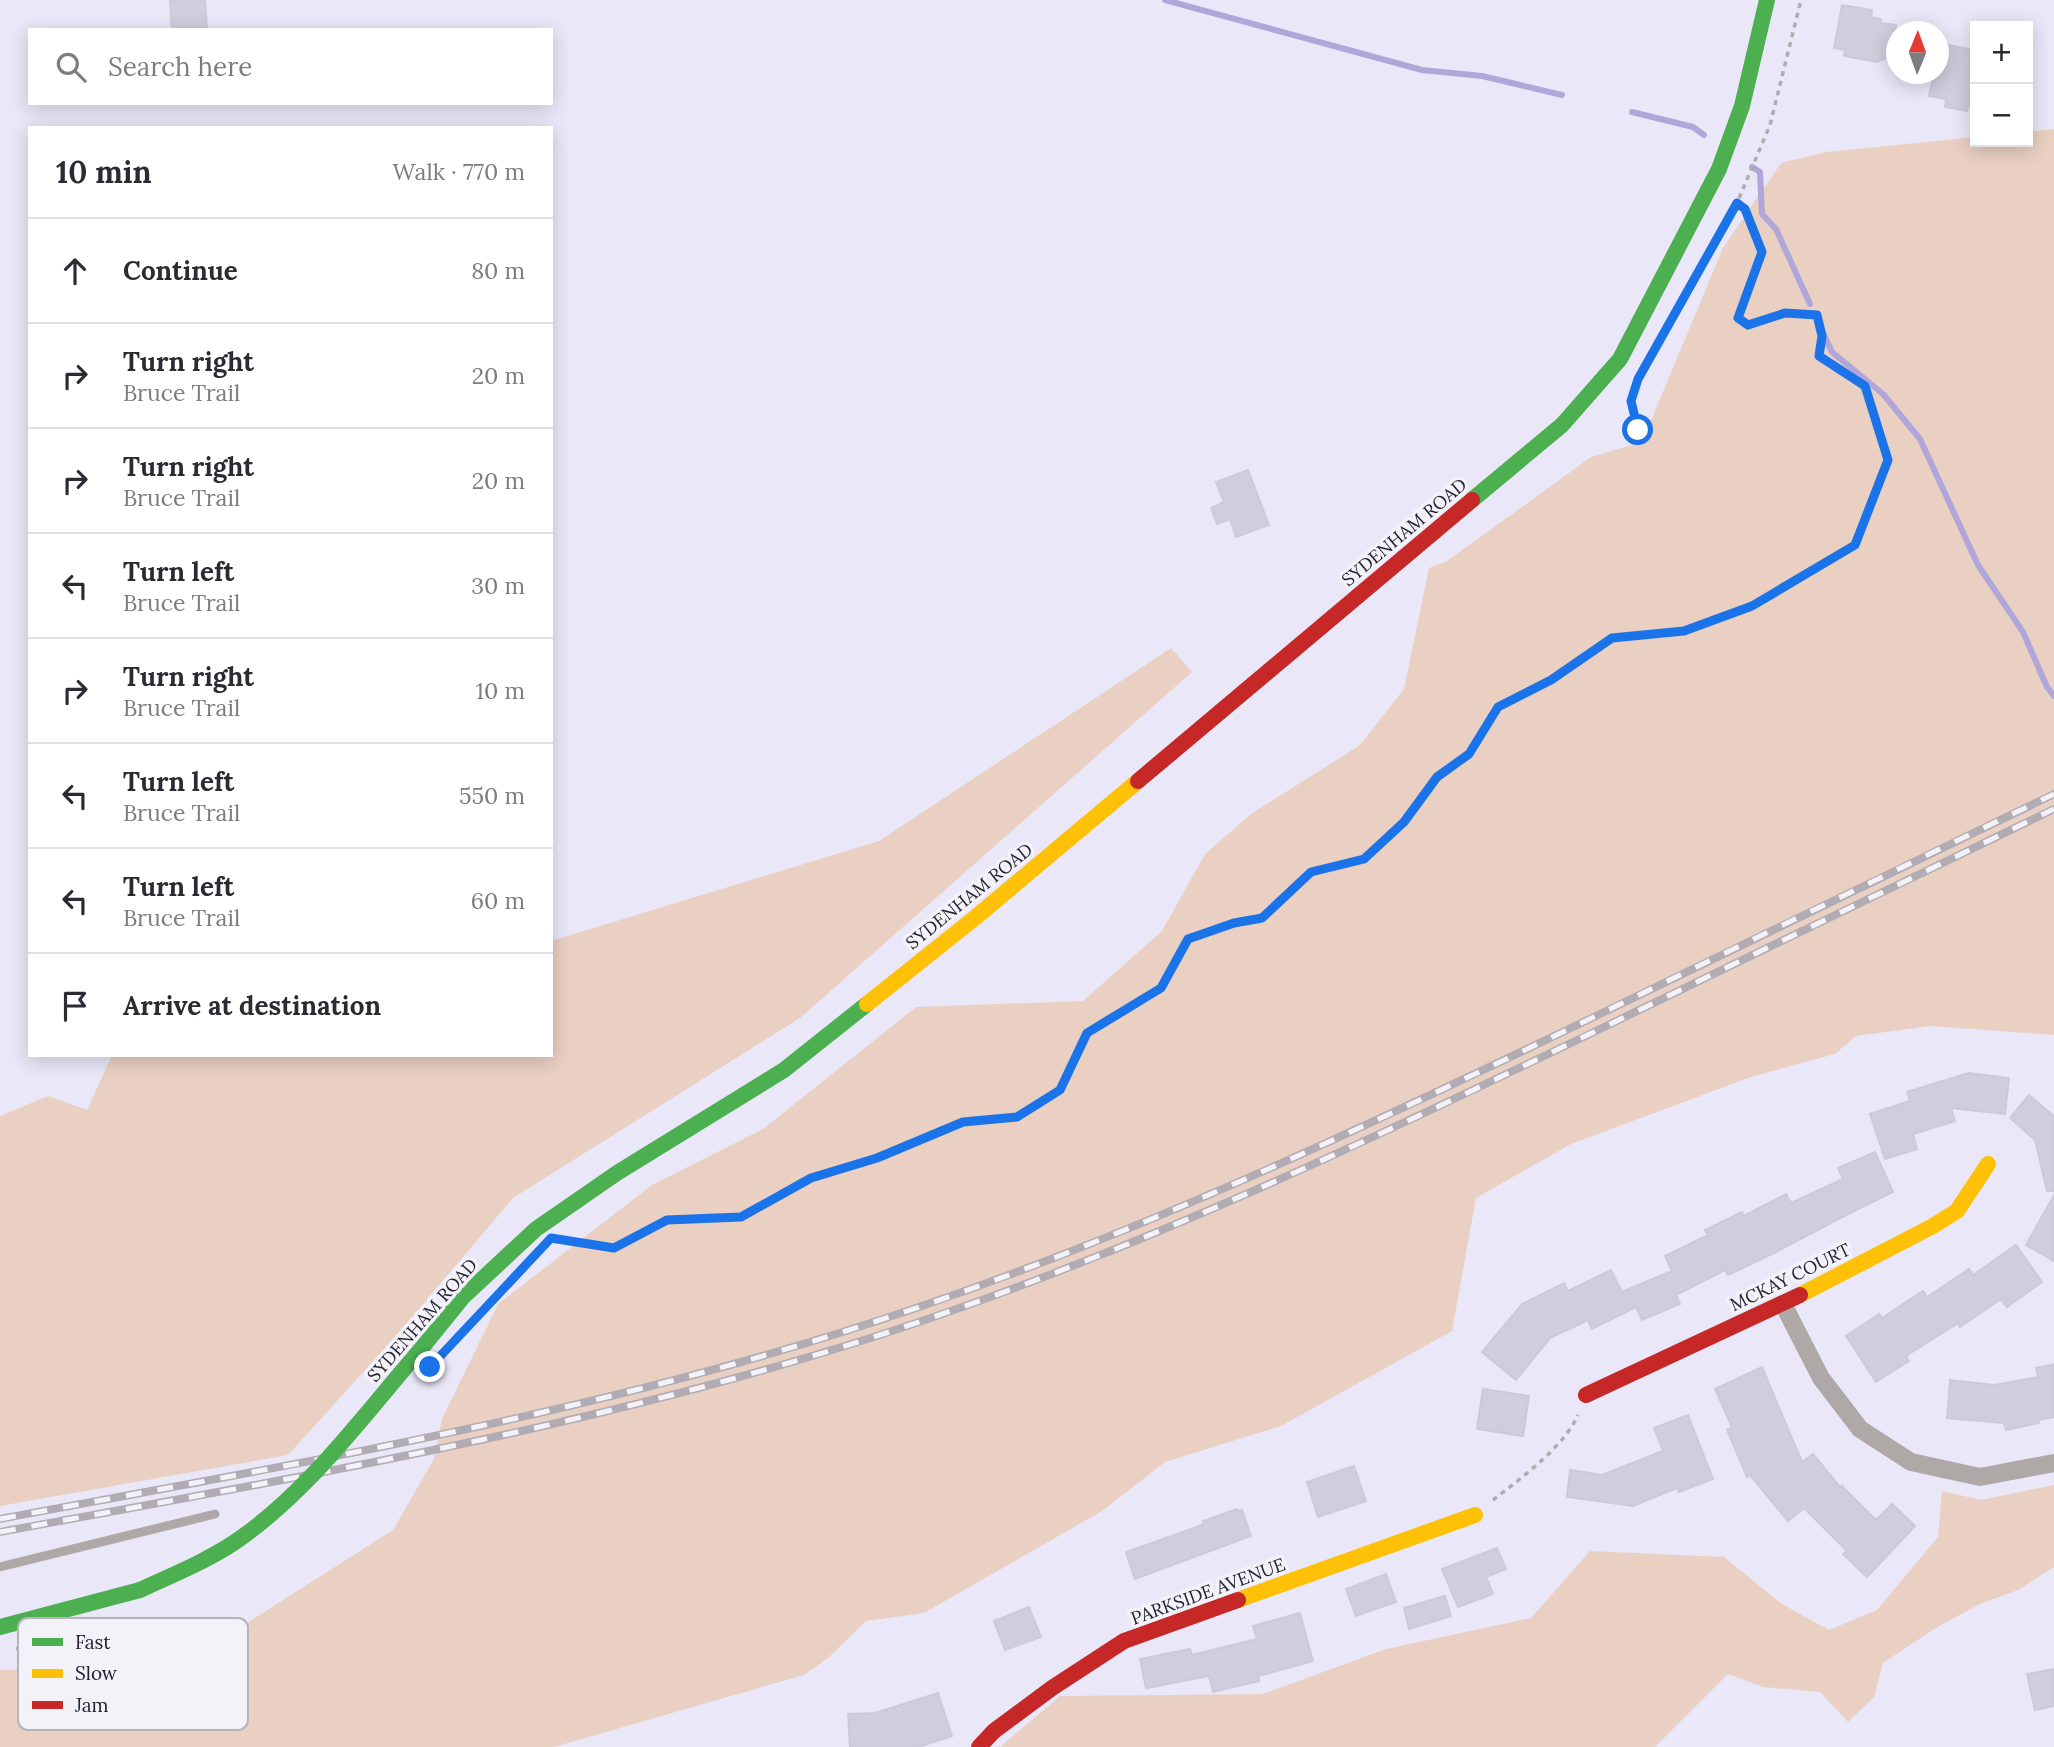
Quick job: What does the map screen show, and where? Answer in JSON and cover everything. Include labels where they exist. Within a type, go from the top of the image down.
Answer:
[{"type":"main road","name":"SYDENHAM ROAD","points":[[34,1618],[140,1590],[205,1560],[258,1524],[306,1481],[463,1297],[536,1229],[617,1172],[784,1070],[976,916],[1562,425],[1620,359],[1719,169],[1742,106],[1767,0]]},
{"type":"main road","name":"MCKAY COURT","points":[[1586,1395],[1783,1304],[1933,1226],[1957,1211],[1988,1164]]},
{"type":"main road","name":"PARKSIDE AVENUE","points":[[979,1747],[993,1731],[1052,1688],[1124,1642],[1475,1515]]},
{"type":"main road","name":"SYDENHAM ROAD","points":[[0,1627],[18,1622]]},
{"type":"street","points":[[1783,1304],[1821,1378],[1860,1429],[1911,1462],[1980,1477],[2054,1463]]},
{"type":"lane","points":[[0,1567],[215,1514]]},
{"type":"path","points":[[1638,430],[1631,401],[1638,379],[1737,203],[1748,178],[1770,125],[1801,0]]},
{"type":"path","points":[[551,1238],[614,1248],[667,1220],[741,1217],[811,1178],[877,1158],[963,1122],[1017,1117],[1060,1090],[1087,1033],[1161,988],[1188,939],[1234,923],[1262,918],[1311,872],[1364,859],[1404,822],[1437,777],[1469,754],[1498,707],[1551,680],[1612,638],[1684,631],[1752,606],[1855,545],[1888,460],[1865,386],[1819,356],[1822,336],[1817,315],[1785,313],[1748,325],[1738,318],[1762,252],[1745,209],[1737,203]]},
{"type":"path","points":[[1475,1515],[1527,1472],[1571,1430],[1586,1395]]},
{"type":"shaded area","points":[[2054,129],[2054,1035],[1930,1026],[1856,1036],[1835,1054],[1751,1077],[1571,1144],[1476,1198],[1452,1331],[1281,1426],[1165,1462],[1102,1511],[924,1613],[866,1621],[828,1658],[804,1675],[554,1747],[0,1747],[0,1670],[18,1670],[18,1730],[248,1730],[248,1622],[393,1530],[434,1459],[442,1419],[498,1304],[652,1185],[763,1129],[916,1007],[1083,1001],[1162,931],[1205,854],[1251,814],[1360,745],[1404,689],[1429,568],[1447,561],[1591,457],[1642,442],[1723,248],[1781,163],[1826,152],[1970,138],[1970,147],[2033,147],[2033,131]]},
{"type":"shaded area","points":[[1171,648],[1192,672],[800,1018],[513,1198],[396,1336],[288,1455],[0,1506],[0,1116],[48,1096],[87,1110],[111,1057],[553,1057],[553,940],[879,841]]},
{"type":"shaded area","points":[[2054,1485],[2054,1567],[2018,1590],[1980,1604],[1939,1626],[1883,1663],[1874,1697],[1848,1722],[1820,1692],[1763,1687],[1728,1674],[1655,1747],[1000,1747],[1060,1696],[1263,1694],[1386,1649],[1531,1618],[1590,1551],[1724,1557],[1782,1604],[1829,1630],[1877,1610],[1938,1537],[1942,1491],[1981,1500]]},
{"type":"building","points":[[170,0],[205,0],[207,28],[172,28]]},
{"type":"building","points":[[1842,5],[1872,10],[1871,17],[1881,19],[1881,23],[1886,24],[1886,58],[1877,62],[1844,56],[1845,50],[1834,48]]},
{"type":"building","points":[[1949,45],[1970,49],[1970,104],[1967,111],[1945,107],[1946,99],[1929,96],[1932,84],[1949,84]]},
{"type":"building","points":[[1248,470],[1269,525],[1236,537],[1230,519],[1217,524],[1211,508],[1224,502],[1216,482]]},
{"type":"building","points":[[1969,1073],[2009,1078],[2005,1114],[1951,1108],[1955,1121],[1913,1134],[1917,1149],[1885,1159],[1870,1114],[1910,1101],[1907,1092]]},
{"type":"building","points":[[2029,1095],[2054,1116],[2054,1191],[2047,1191],[2035,1140],[2010,1118]]},
{"type":"building","points":[[1875,1152],[1893,1192],[1728,1275],[1725,1270],[1676,1295],[1680,1304],[1642,1320],[1636,1307],[1592,1329],[1588,1320],[1550,1338],[1516,1380],[1482,1352],[1522,1304],[1564,1283],[1568,1291],[1611,1270],[1622,1292],[1672,1271],[1665,1256],[1708,1235],[1705,1230],[1742,1212],[1744,1216],[1786,1194],[1791,1203],[1843,1179],[1838,1168]]},
{"type":"building","points":[[2054,1195],[2054,1261],[2026,1245]]},
{"type":"building","points":[[2016,1245],[2042,1282],[2007,1307],[2001,1299],[1960,1327],[1958,1323],[1906,1356],[1909,1361],[1876,1382],[1846,1336],[1879,1314],[1882,1318],[1923,1291],[1927,1297],[1969,1269],[1973,1275]]},
{"type":"building","points":[[2054,1364],[2054,1417],[2006,1430],[2004,1423],[1947,1418],[1950,1380],[1995,1385],[2038,1377],[2036,1368]]},
{"type":"building","points":[[1762,1367],[1802,1462],[1813,1454],[1840,1487],[1876,1520],[1892,1504],[1915,1526],[1867,1577],[1843,1554],[1847,1551],[1804,1508],[1788,1521],[1750,1475],[1747,1477],[1727,1430],[1732,1427],[1715,1389]]},
{"type":"building","points":[[1483,1389],[1529,1396],[1523,1436],[1477,1429]]},
{"type":"building","points":[[1688,1415],[1713,1479],[1679,1492],[1677,1488],[1633,1506],[1567,1497],[1570,1470],[1602,1475],[1663,1451],[1654,1428]]},
{"type":"building","points":[[1354,1466],[1366,1501],[1318,1517],[1307,1482]]},
{"type":"building","points":[[1237,1509],[1238,1512],[1242,1510],[1251,1536],[1135,1579],[1126,1552],[1194,1528],[1204,1524],[1203,1521]]},
{"type":"building","points":[[1497,1548],[1506,1569],[1486,1577],[1493,1594],[1458,1607],[1442,1569]]},
{"type":"building","points":[[1386,1574],[1396,1602],[1356,1616],[1346,1589]]},
{"type":"building","points":[[1445,1596],[1451,1616],[1409,1629],[1404,1608]]},
{"type":"building","points":[[1029,1607],[1041,1637],[1005,1650],[994,1621]]},
{"type":"building","points":[[1300,1613],[1313,1661],[1258,1676],[1259,1681],[1213,1692],[1209,1676],[1146,1688],[1140,1659],[1190,1649],[1192,1655],[1257,1639],[1253,1626]]},
{"type":"building","points":[[2054,1669],[2054,1706],[2035,1710],[2027,1674]]},
{"type":"building","points":[[938,1693],[952,1736],[918,1747],[850,1747],[848,1714],[875,1713]]},
{"type":"waterway","points":[[1165,0],[1422,70],[1482,76],[1562,95]]},
{"type":"waterway","points":[[1632,112],[1693,127],[1704,135]]},
{"type":"waterway","points":[[1752,167],[1760,172],[1762,214],[1776,229],[1810,304]]},
{"type":"waterway","points":[[1820,326],[1832,352],[1883,394],[1920,439],[1978,565],[2023,632],[2047,687],[2054,696]]},
{"type":"railway","points":[[0,1519],[349,1453],[580,1403],[695,1375],[922,1306],[1095,1242],[1264,1171],[1598,1015],[2054,794]]},
{"type":"railway","points":[[0,1532],[349,1467],[580,1418],[809,1357],[922,1321],[1095,1257],[1264,1186],[1515,1070],[2054,809]]},
{"type":"traffic: fast","points":[[1472,500],[1562,425],[1620,359],[1719,169],[1742,106],[1767,0]]},
{"type":"traffic: fast","points":[[416,1355],[463,1297],[536,1229],[617,1173],[784,1070],[867,1004]]},
{"type":"traffic: fast","points":[[140,1590],[212,1556],[261,1523],[332,1455],[416,1355]]},
{"type":"traffic: fast","points":[[34,1618],[140,1590]]},
{"type":"traffic: fast","points":[[0,1627],[18,1622]]},
{"type":"traffic: slow","points":[[867,1004],[1138,781]]},
{"type":"traffic: slow","points":[[1800,1295],[1957,1211],[1988,1164]]},
{"type":"traffic: slow","points":[[1238,1600],[1475,1515]]},
{"type":"traffic: jam","points":[[1138,781],[1472,500]]},
{"type":"traffic: jam","points":[[1586,1395],[1800,1295]]},
{"type":"traffic: jam","points":[[979,1747],[994,1731],[1052,1688],[1124,1641],[1238,1600]]},
{"type":"route","points":[[430,1367],[551,1238],[614,1248],[667,1220],[741,1217],[811,1178],[877,1158],[963,1122],[1017,1117],[1060,1090],[1087,1033],[1161,988],[1188,939],[1234,923],[1262,918],[1311,872],[1364,859],[1404,822],[1437,777],[1469,754],[1498,707],[1551,680],[1612,638],[1684,631],[1752,606],[1855,545],[1888,460],[1865,386],[1819,356],[1822,336],[1817,315],[1785,313],[1748,325],[1738,318],[1762,252],[1745,209],[1737,203],[1638,379],[1631,401],[1638,430]]}]
